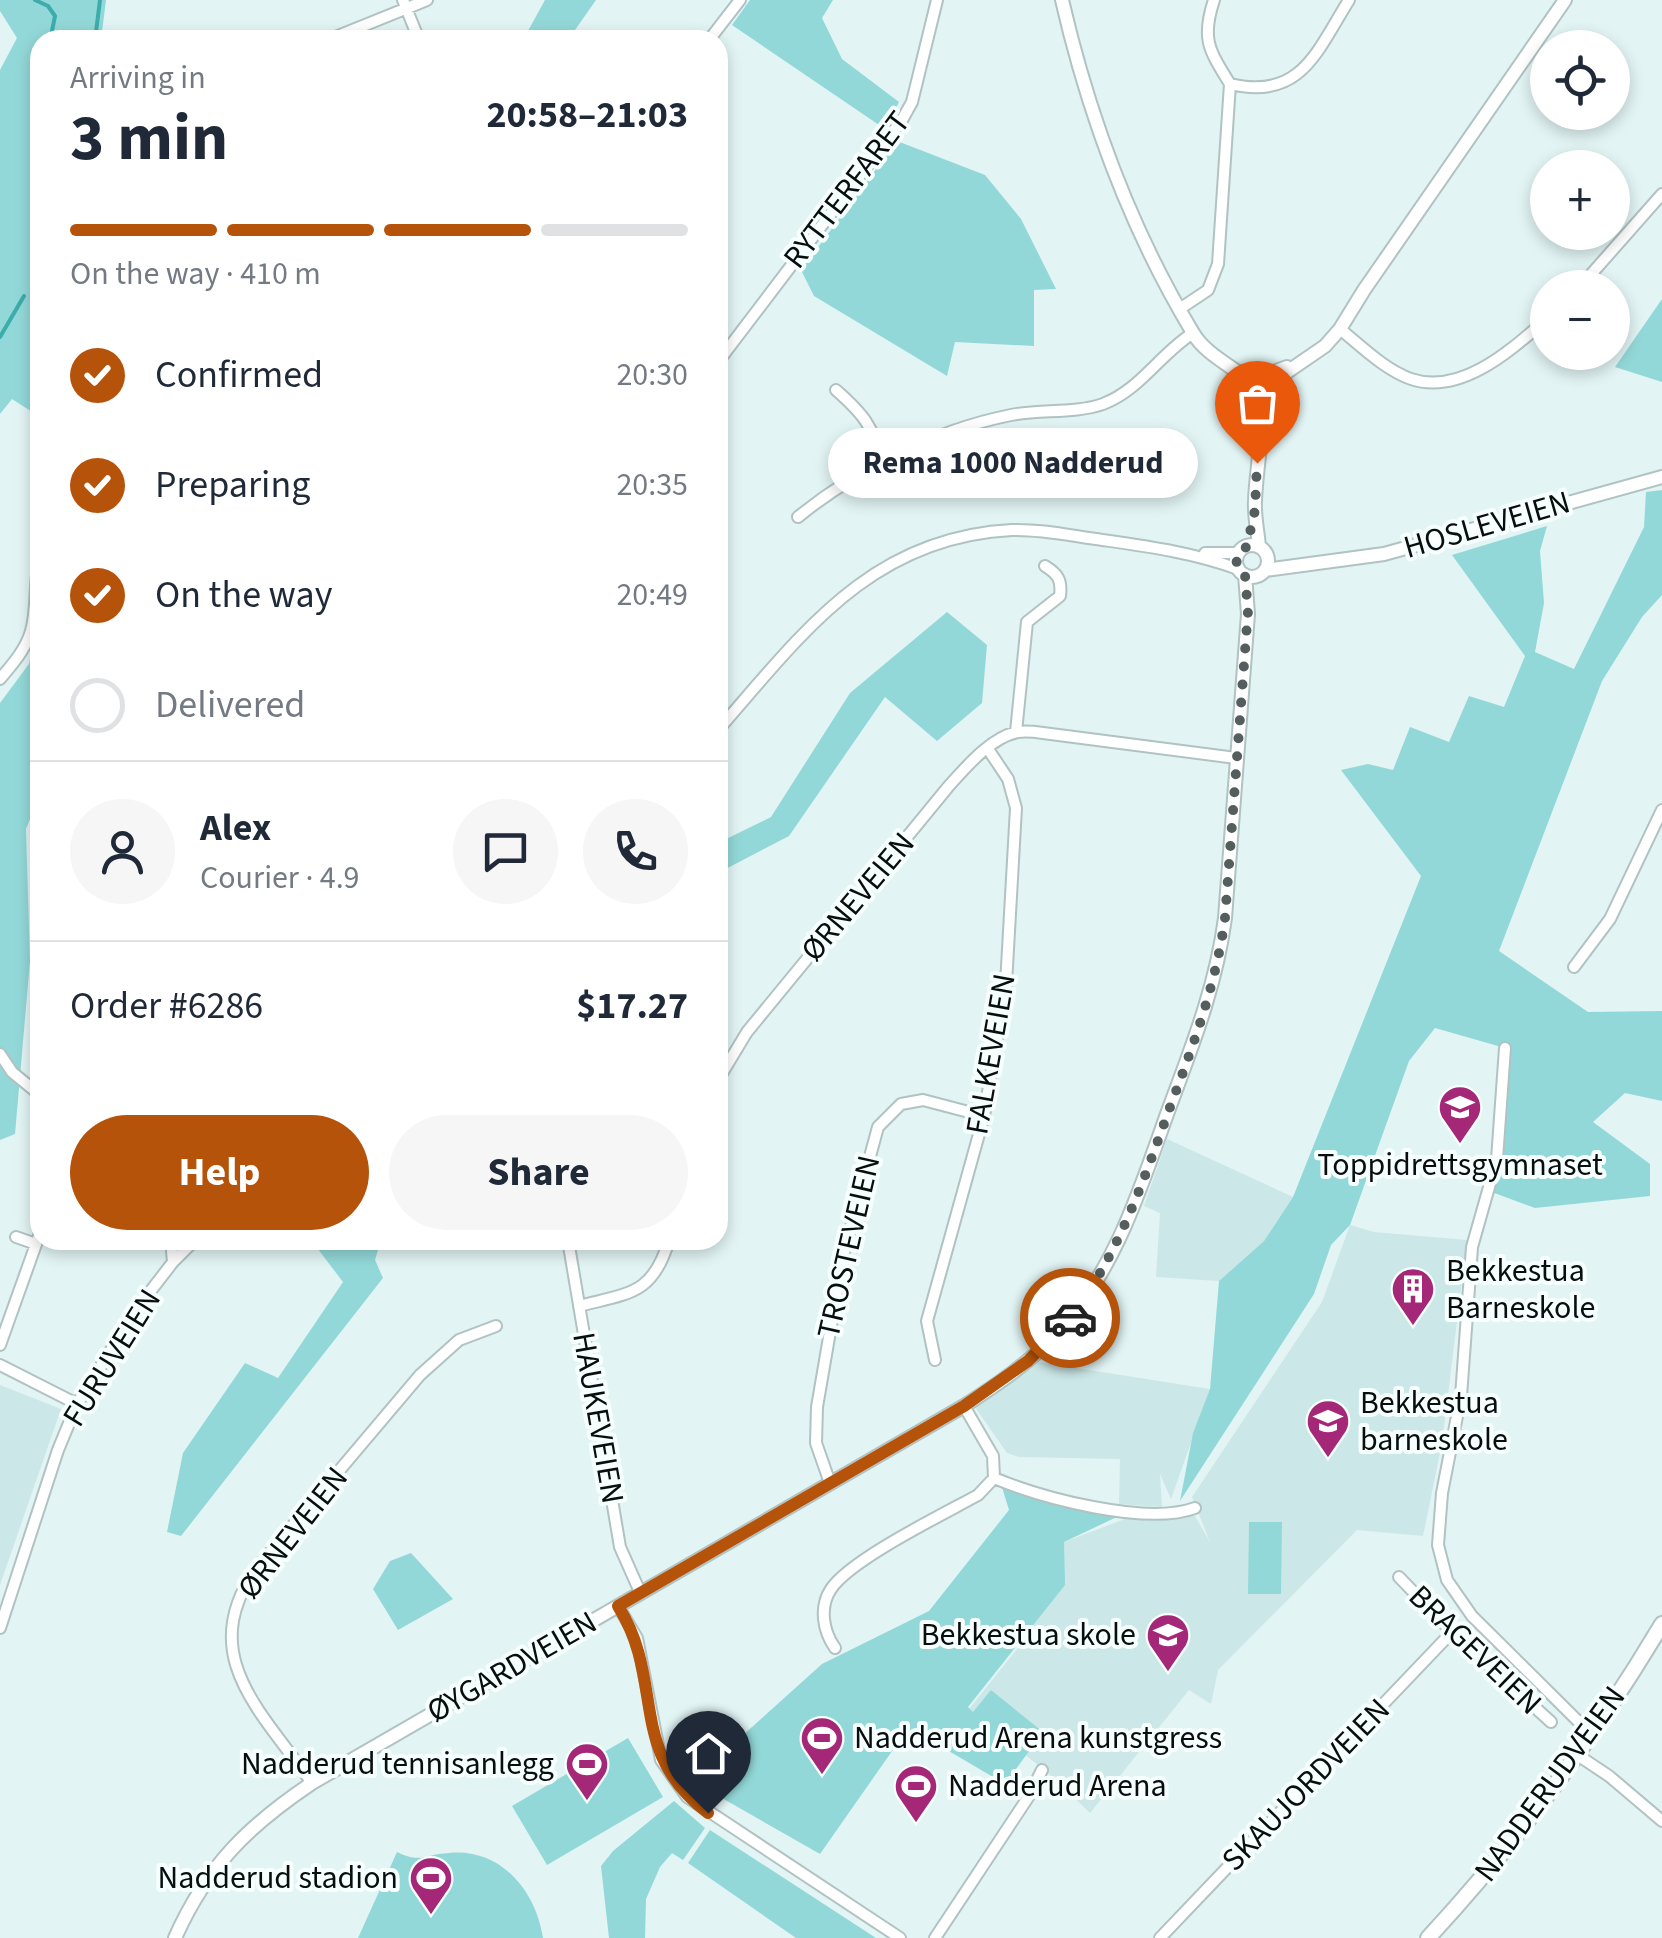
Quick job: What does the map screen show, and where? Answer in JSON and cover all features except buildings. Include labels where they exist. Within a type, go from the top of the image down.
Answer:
[{"type":"main road","name":"NADDERUDVEIEN","points":[[1428,1938],[1517,1838],[1578,1756],[1662,1624]]},
{"type":"street","points":[[349,30],[405,4],[427,0]]},
{"type":"street","points":[[717,30],[740,0]]},
{"type":"street","name":"RYTTERFARET","points":[[728,349],[902,120],[912,102],[938,0]]},
{"type":"street","points":[[1062,0],[1078,70],[1128,205],[1193,333],[1214,358],[1254,386],[1260,424],[1252,549]]},
{"type":"street","points":[[1180,308],[1208,290],[1218,264],[1230,84],[1210,51],[1206,36],[1214,0]]},
{"type":"street","points":[[1230,84],[1263,89],[1297,76],[1349,0]]},
{"type":"street","points":[[1254,386],[1324,346],[1340,329],[1566,0]]},
{"type":"street","points":[[405,4],[415,30]]},
{"type":"street","points":[[1595,270],[1662,194]]},
{"type":"street","points":[[1340,329],[1401,374],[1423,382],[1459,379],[1481,368],[1530,331]]},
{"type":"street","points":[[798,517],[880,462],[995,418],[1100,405],[1118,397],[1193,333]]},
{"type":"street","points":[[836,390],[866,418],[878,445],[880,462]]},
{"type":"street","name":"HOSLEVEIEN","points":[[1194,554],[1241,572],[1357,559],[1410,548],[1662,477]]},
{"type":"street","name":"HOSLEVEIEN","points":[[728,719],[816,620],[864,579],[918,551],[968,535],[1014,530],[1194,554],[1252,549],[1311,564]]},
{"type":"street","name":"ØYGARDVEIEN","points":[[175,1938],[197,1895],[226,1854],[260,1820],[312,1783],[964,1406],[1028,1361],[1061,1330],[1095,1284],[1122,1233],[1201,1023],[1218,966],[1248,611],[1241,572],[1252,549],[1268,558],[1248,611]]},
{"type":"street","points":[[1045,566],[1061,583],[1060,596],[1028,622],[1016,732],[1236,758]]},
{"type":"street","points":[[0,679],[30,634]]},
{"type":"street","name":"ØRNEVEIEN","points":[[728,1061],[948,786],[971,762],[1016,732]]},
{"type":"street","name":"FALKEVEIEN","points":[[935,1360],[927,1321],[984,1116],[1006,984],[1017,832],[1013,790],[988,749]]},
{"type":"street","points":[[1574,967],[1610,919],[1662,810]]},
{"type":"street","points":[[1505,1048],[1497,1159],[1472,1247],[1461,1396],[1442,1493],[1438,1545],[1447,1580],[1472,1616],[1592,1735]]},
{"type":"street","points":[[0,1054],[12,1072],[30,1087]]},
{"type":"street","name":"TROSTEVEIEN","points":[[830,1484],[816,1443],[817,1407],[843,1256],[878,1127],[902,1104],[922,1100],[984,1116]]},
{"type":"street","points":[[16,1237],[30,1238]]},
{"type":"street","points":[[0,1345],[34,1250]]},
{"type":"street","name":"FURUVEIEN","points":[[172,1250],[174,1262]]},
{"type":"street","name":"FURUVEIEN","points":[[0,1628],[76,1404],[140,1306],[185,1250]]},
{"type":"street","name":"HAUKEVEIEN","points":[[570,1250],[620,1547],[640,1592]]},
{"type":"street","points":[[579,1306],[620,1295],[653,1278],[666,1250]]},
{"type":"street","name":"ØRNEVEIEN","points":[[312,1783],[261,1711],[234,1663],[230,1647],[235,1604],[256,1569],[420,1374],[459,1340],[496,1326]]},
{"type":"street","points":[[0,1366],[76,1404]]},
{"type":"street","points":[[835,1648],[824,1624],[824,1604],[830,1590],[848,1570],[978,1494],[994,1478],[994,1456],[964,1406]]},
{"type":"street","points":[[994,1478],[1084,1506],[1155,1513],[1195,1508]]},
{"type":"street","name":"BRAGEVEIEN","points":[[1399,1577],[1452,1632],[1551,1722]]},
{"type":"street","points":[[618,1606],[637,1638],[661,1760],[687,1797],[900,1938]]},
{"type":"street","name":"SKAUJORDVEIEN","points":[[1160,1938],[1452,1632]]},
{"type":"street","points":[[1578,1756],[1662,1821]]},
{"type":"street","points":[[934,1938],[1030,1796],[1042,1770]]},
{"type":"shaded area","points":[[0,0],[106,0],[102,30],[30,30],[30,411],[12,399],[0,414],[0,70],[17,38],[0,11]]},
{"type":"shaded area","points":[[545,0],[596,0],[575,30],[528,30]]},
{"type":"shaded area","points":[[750,0],[833,0],[822,18],[842,59],[899,102],[885,129],[732,25]]},
{"type":"shaded area","points":[[897,141],[985,175],[1021,219],[1056,289],[1034,290],[1034,346],[955,342],[947,376],[814,296],[801,270]]},
{"type":"shaded area","points":[[1662,299],[1662,382],[1624,370],[1630,370],[1630,345]]},
{"type":"shaded area","points":[[1662,490],[1662,595],[1642,617],[1602,681],[1499,951],[1588,1012],[1662,1011],[1662,1101],[1625,1093],[1593,1122],[1650,1164],[1650,1196],[1535,1208],[1489,1191],[1505,1048],[1435,1028],[1409,1061],[1350,1225],[1331,1245],[1314,1294],[1180,1501],[1193,1433],[1210,1389],[1219,1281],[1264,1241],[1293,1197],[1421,876],[1341,770],[1368,764],[1393,770],[1410,727],[1449,742],[1469,696],[1504,707],[1525,656],[1452,555],[1547,526],[1540,551],[1544,603],[1535,652],[1574,669],[1644,527],[1646,492]]},
{"type":"shaded area","points":[[947,612],[987,645],[982,703],[937,741],[885,697],[789,836],[728,868],[728,838],[771,817],[850,693]]},
{"type":"shaded area","points":[[30,659],[30,819],[26,829],[30,961],[15,1134],[0,1140],[0,703]]},
{"type":"shaded area","points":[[1167,1139],[1293,1197],[1264,1241],[1219,1281],[1156,1277],[1160,1213],[1144,1206]]},
{"type":"shaded area","points":[[1350,1225],[1374,1232],[1467,1240],[1442,1443],[1423,1536],[1357,1530],[1218,1670],[1211,1704],[1189,1690],[1090,1813],[969,1709],[1029,1634],[1064,1542],[1138,1514],[1195,1516],[1210,1542],[1192,1497],[1322,1302]]},
{"type":"shaded area","points":[[319,1250],[378,1250],[375,1260],[383,1278],[181,1536],[167,1532],[183,1453],[245,1363],[278,1378],[343,1282]]},
{"type":"shaded area","points":[[1031,1361],[1210,1389],[1171,1499],[1160,1474],[1162,1507],[1119,1504],[1120,1459],[1019,1457],[1007,1453],[973,1404]]},
{"type":"shaded area","points":[[0,1385],[61,1409],[0,1585]]},
{"type":"shaded area","points":[[1001,1484],[1097,1514],[1121,1515],[1064,1542],[1065,1585],[968,1707],[973,1712],[991,1690],[1043,1732],[1005,1784],[913,1730],[904,1734],[820,1854],[692,1781],[822,1664],[929,1611],[1009,1510]]},
{"type":"shaded area","points":[[1249,1522],[1282,1522],[1281,1594],[1248,1594]]},
{"type":"shaded area","points":[[411,1553],[453,1599],[398,1630],[373,1589],[390,1561]]},
{"type":"shaded area","name":"Nadderud tennisanlegg","points":[[628,1738],[663,1797],[547,1865],[512,1806]]},
{"type":"shaded area","points":[[674,1801],[705,1828],[683,1860],[672,1853],[660,1867],[646,1899],[645,1938],[609,1938],[601,1866],[613,1851]]},
{"type":"shaded area","points":[[710,1830],[876,1938],[796,1938],[688,1863]]},
{"type":"shaded area","name":"Nadderud stadion","points":[[397,1852],[418,1858],[468,1853],[500,1865],[533,1904],[543,1938],[358,1938]]},
{"type":"waterway","points":[[35,0],[48,6],[55,16],[52,30]]},
{"type":"waterway","points":[[96,30],[100,0]]},
{"type":"waterway","points":[[0,337],[24,296]]},
{"type":"way so far","points":[[1070,1318],[1095,1284],[1122,1233],[1201,1023],[1218,966],[1248,611],[1245,575],[1236,559],[1247,546],[1255,510],[1257,463]]},
{"type":"place","name":"Rema 1000 Nadderud","points":[[1257,463]]},
{"type":"place","name":"Toppidrettsgymnaset","points":[[1460,1145]]},
{"type":"place","name":"Bekkestua Barneskole","points":[[1413,1327]]},
{"type":"place","name":"Bekkestua barneskole","points":[[1328,1459]]},
{"type":"place","name":"Bekkestua skole","points":[[1168,1673]]},
{"type":"place","name":"Nadderud Arena kunstgress","points":[[822,1776]]},
{"type":"place","name":"Nadderud tennisanlegg","points":[[587,1802]]},
{"type":"place","name":"Nadderud Arena","points":[[916,1824]]},
{"type":"place","name":"Nadderud stadion","points":[[431,1916]]},
{"type":"route","points":[[708,1813],[687,1797],[661,1760],[637,1638],[618,1606],[999,1384],[1070,1318]]}]
